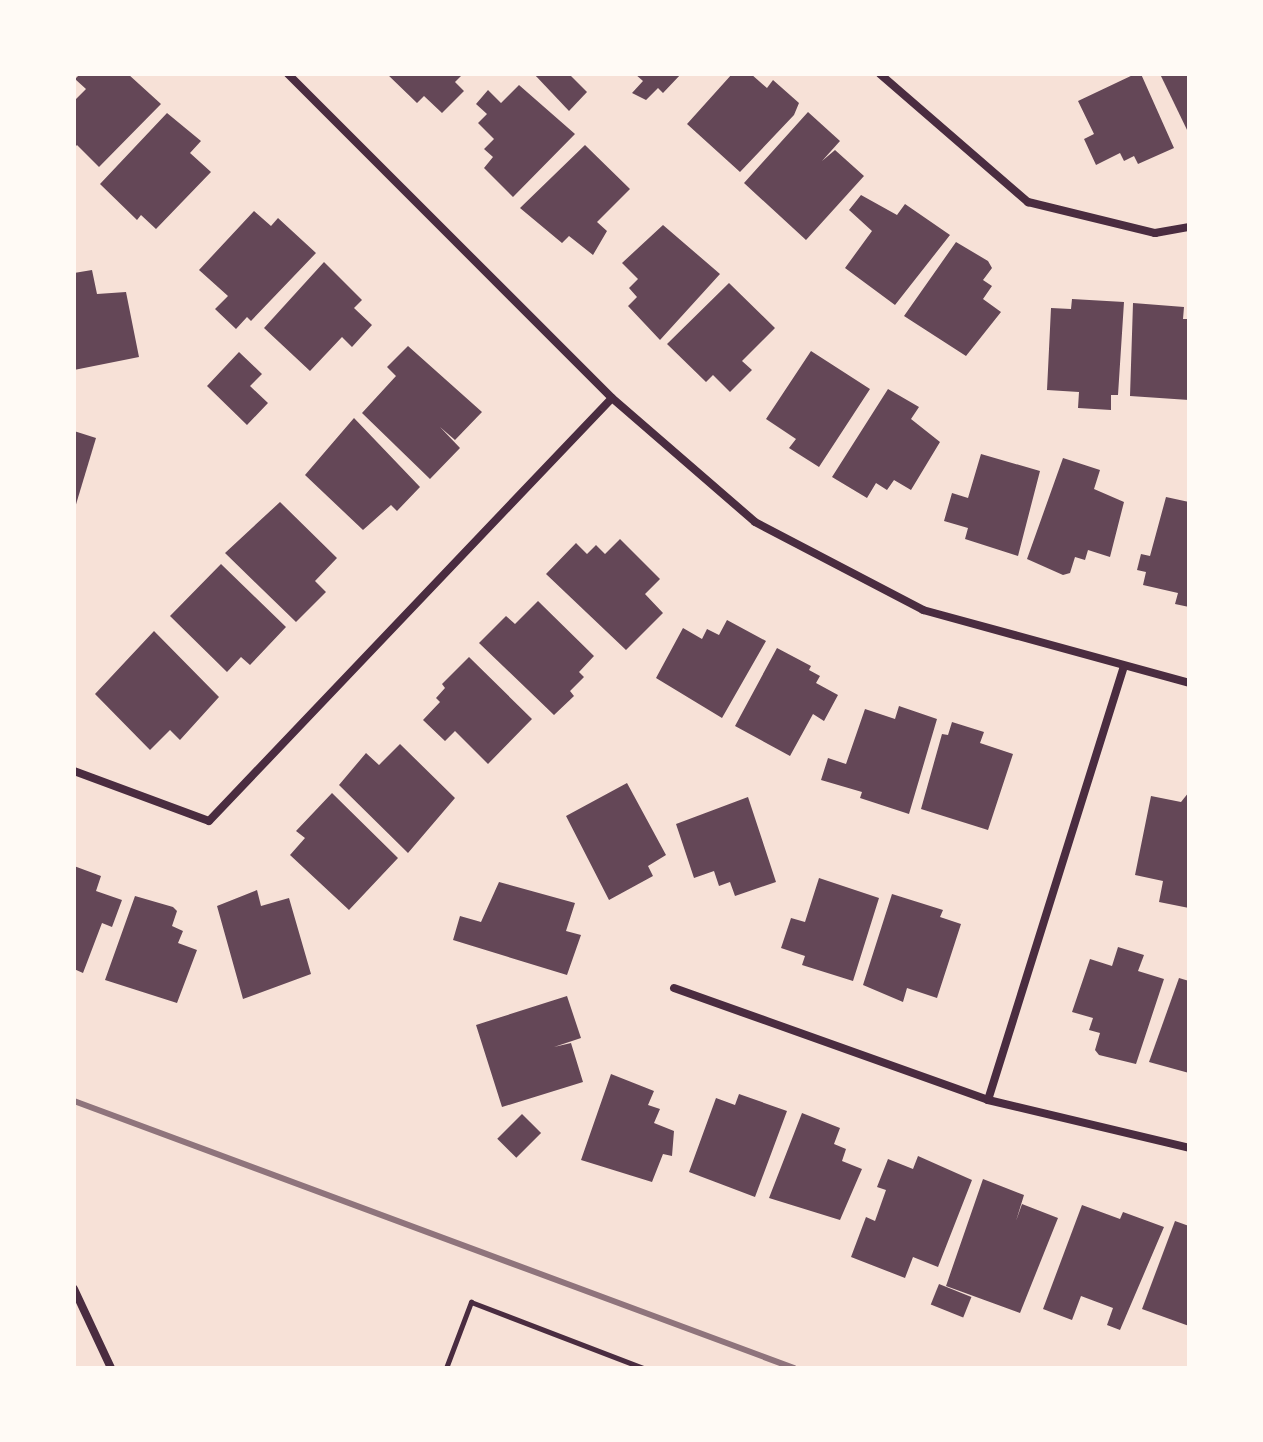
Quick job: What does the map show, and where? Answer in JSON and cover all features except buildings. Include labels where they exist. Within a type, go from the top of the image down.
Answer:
[{"type":"street","points":[[288,74],[612,398],[755,522],[923,610],[1123,669],[1189,683]]},
{"type":"street","points":[[880,74],[1028,202],[1155,233],[1189,227]]},
{"type":"street","points":[[74,771],[209,821],[612,398]]},
{"type":"street","points":[[988,1100],[1123,669]]},
{"type":"street","points":[[674,988],[988,1100],[1189,1148]]},
{"type":"street","points":[[74,1289],[111,1368]]},
{"type":"path","points":[[446,1368],[471,1302],[643,1368]]},
{"type":"railway","points":[[74,1101],[794,1368]]}]
